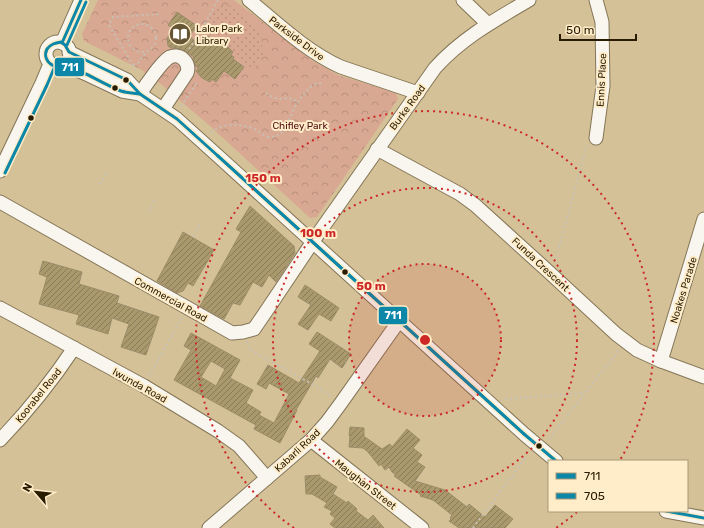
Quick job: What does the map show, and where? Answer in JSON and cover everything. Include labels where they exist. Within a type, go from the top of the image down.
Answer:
[{"type":"street","points":[[0,171],[42,83],[56,64],[68,60],[66,48],[81,0]]},
{"type":"street","name":"Parkside Drive","points":[[249,0],[297,40],[341,68],[418,93]]},
{"type":"street","points":[[463,0],[488,24]]},
{"type":"street","name":"Burke Road","points":[[312,242],[377,149],[444,59],[460,44],[488,24],[529,0]]},
{"type":"street","name":"Ennis Place","points":[[596,0],[602,22],[603,86],[596,138]]},
{"type":"street","points":[[140,94],[122,91],[70,67],[48,62],[46,55],[47,48],[55,42],[127,80],[140,94],[177,119],[524,434],[555,460]]},
{"type":"street","points":[[140,94],[166,60],[175,56],[182,58],[187,64],[187,73],[163,109]]},
{"type":"street","name":"Funda Crescent","points":[[377,149],[469,200],[616,334],[637,350],[661,361],[704,377]]},
{"type":"street","name":"Commercial Road","points":[[0,202],[232,333],[244,332]]},
{"type":"street","name":"Noakes Parade","points":[[661,361],[704,219]]},
{"type":"street","points":[[244,332],[254,329],[312,242]]},
{"type":"street","name":"Iwunda Road","points":[[0,308],[144,386],[218,431],[239,446],[267,478]]},
{"type":"street","name":"Kabarli Road","points":[[209,528],[311,440],[341,403],[399,320]]},
{"type":"street","name":"Koorabel Road","points":[[0,440],[43,391],[74,348]]},
{"type":"street","name":"Maughan Street","points":[[311,440],[422,528]]},
{"type":"street","points":[[671,512],[704,518]]},
{"type":"path","points":[[182,58],[201,32],[218,0]]},
{"type":"path","points":[[136,70],[109,25],[113,17],[160,14]]},
{"type":"path","points":[[133,65],[138,63],[148,50],[152,48],[156,40],[153,28],[145,24],[136,25],[130,31],[128,36],[129,41],[134,49],[138,51],[143,52],[148,50]]},
{"type":"path","points":[[211,132],[220,126],[241,125],[256,129],[268,137],[277,136],[287,126],[293,110],[298,102],[312,86],[321,83]]},
{"type":"path","points":[[181,106],[196,84]]},
{"type":"path","points":[[266,93],[274,98],[291,98],[298,102]]},
{"type":"path","points":[[555,260],[584,155]]},
{"type":"path","points":[[100,184],[107,172]]},
{"type":"path","points":[[149,211],[155,199]]},
{"type":"path","points":[[194,236],[200,224]]},
{"type":"path","points":[[144,386],[187,308]]},
{"type":"path","points":[[244,332],[249,349],[319,388],[341,403]]},
{"type":"path","points":[[549,438],[626,342]]},
{"type":"path","points":[[505,399],[585,393]]},
{"type":"path","points":[[473,528],[527,456]]},
{"type":"green space","name":"Chifley Park","points":[[98,0],[234,0],[315,62],[338,75],[396,93],[398,99],[317,217],[310,218],[210,126],[156,80],[140,69],[84,41],[82,34]]},
{"type":"green space","points":[[216,5],[230,6],[261,31],[263,55],[253,70],[226,45],[203,31]]},
{"type":"building","points":[[177,12],[197,26],[189,36],[201,46],[208,36],[217,42],[218,41],[226,45],[233,52],[231,55],[234,57],[233,59],[244,67],[235,79],[224,71],[216,82],[212,79],[210,82],[202,78],[196,71],[199,67],[195,65],[194,57],[184,50],[171,48],[168,46],[167,38],[174,29],[168,25]]},
{"type":"building","points":[[250,206],[294,246],[295,253],[276,282],[269,275],[262,287],[253,282],[240,305],[233,303],[224,319],[200,306],[241,232],[236,229]]},
{"type":"building","points":[[183,232],[214,250],[193,286],[188,283],[183,291],[177,293],[157,281]]},
{"type":"building","points":[[43,261],[82,272],[79,284],[119,296],[117,303],[159,317],[146,355],[121,347],[129,324],[112,318],[108,334],[76,324],[79,315],[39,304],[47,277],[39,274]]},
{"type":"building","points":[[305,285],[339,308],[331,321],[319,314],[308,330],[298,324],[311,305],[298,297]]},
{"type":"building","points":[[317,332],[351,354],[342,368],[330,359],[318,378],[316,376],[296,410],[280,443],[254,429],[256,425],[174,380],[191,350],[184,346],[191,333],[240,360],[230,378],[253,390],[246,403],[261,412],[259,415],[274,423],[289,394],[269,383],[266,389],[257,384],[268,365],[299,383],[320,351],[309,344]],"holes":[[[211,361],[225,369],[216,386],[201,377]]]},
{"type":"building","points":[[350,427],[364,428],[364,437],[382,449],[390,444],[392,447],[407,429],[420,440],[413,448],[422,455],[417,462],[425,467],[415,481],[445,490],[467,507],[469,504],[485,517],[495,505],[513,519],[505,528],[459,528],[449,521],[452,515],[433,500],[420,496],[421,495],[394,476],[396,475],[389,467],[385,470],[381,464],[379,466],[363,448],[349,447]]},
{"type":"building","points":[[320,475],[320,477],[337,487],[333,494],[347,503],[348,501],[357,509],[356,511],[368,520],[373,515],[384,528],[335,528],[330,524],[335,518],[330,514],[332,511],[324,507],[327,503],[312,494],[306,494],[305,476]]},
{"type":"transit line","name":"711","points":[[62,43],[81,0]]},
{"type":"transit line","name":"705","points":[[67,45],[86,2]]},
{"type":"transit line","name":"711","points":[[61,42],[65,45],[69,52],[127,80],[140,94],[121,91],[81,71],[67,66],[52,65],[46,58],[46,51],[55,43],[61,42]]},
{"type":"transit line","name":"705","points":[[5,173],[55,66]]},
{"type":"transit line","name":"711","points":[[140,94],[177,119],[218,156]]},
{"type":"transit line","name":"711","points":[[218,156],[524,434]]},
{"type":"transit line","name":"711","points":[[218,156],[524,434]]},
{"type":"transit line","name":"711","points":[[524,434],[555,460]]},
{"type":"transit line","name":"711","points":[[671,512],[704,518]]},
{"type":"place","name":"Lalor Park Library","points":[[180,34]]}]
